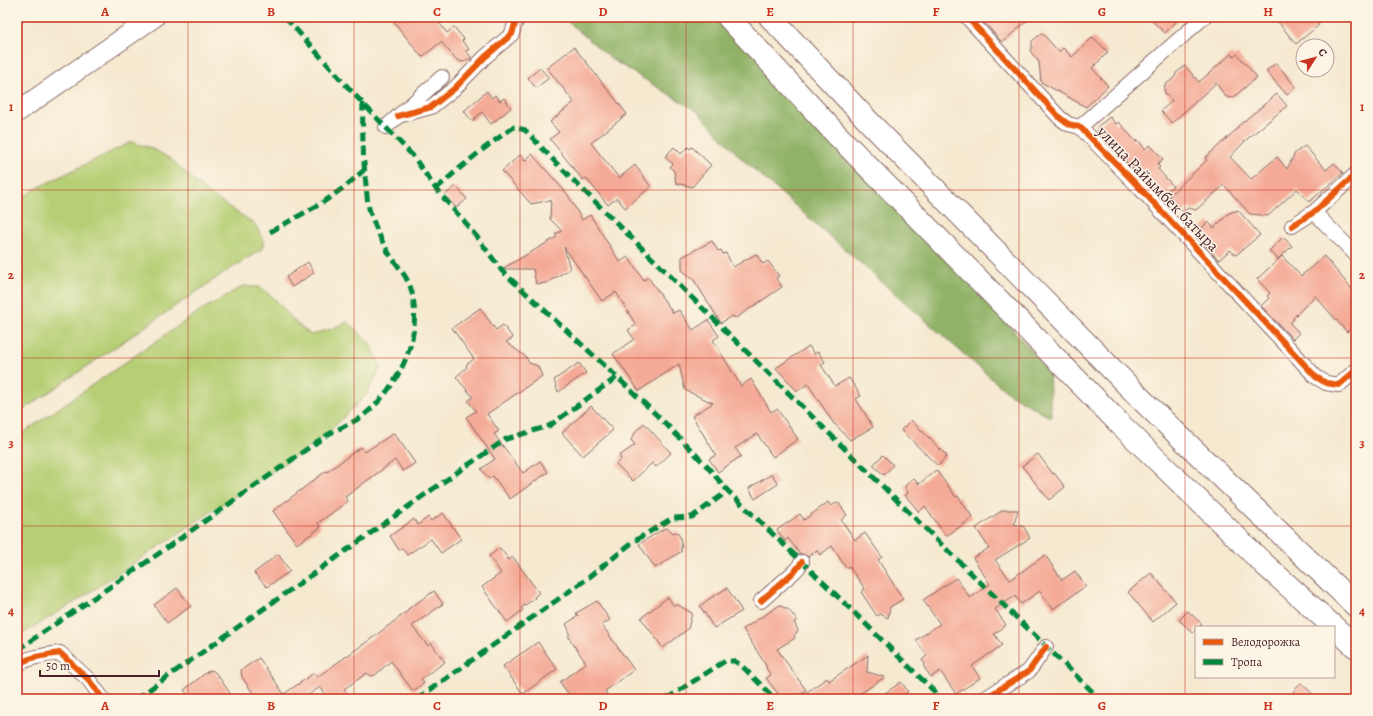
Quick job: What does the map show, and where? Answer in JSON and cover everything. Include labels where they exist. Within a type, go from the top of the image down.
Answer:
[{"type":"highway","points":[[728,17],[837,135],[1119,423],[1264,564],[1333,626]]},
{"type":"highway","points":[[770,17],[872,126],[1147,405],[1356,606]]},
{"type":"highway","points":[[1335,628],[1356,647]]},
{"type":"main road","points":[[17,112],[154,17]]},
{"type":"street","points":[[398,116],[430,107],[455,88],[485,57],[512,34],[517,17]]},
{"type":"street","name":"улица Райымбек батыра","points":[[967,17],[1060,118],[1068,124],[1080,127],[1138,186],[1316,377],[1326,383],[1339,385],[1356,370]]},
{"type":"street","points":[[1080,127],[1204,17]]},
{"type":"street","points":[[386,127],[442,77]]},
{"type":"street","points":[[1292,226],[1314,212],[1356,174]]},
{"type":"street","points":[[1314,212],[1356,255]]},
{"type":"street","points":[[761,601],[796,570],[802,562]]},
{"type":"street","points":[[984,699],[1029,671],[1046,647]]},
{"type":"street","points":[[17,665],[22,662],[60,653],[88,679],[103,699]]},
{"type":"green space","points":[[562,17],[724,17],[1049,369],[1051,418],[1008,393],[742,159],[698,112],[613,60]]},
{"type":"green space","points":[[131,142],[151,148],[171,159],[206,192],[255,224],[264,240],[262,249],[224,273],[17,414],[17,202],[35,189]]},
{"type":"green space","points":[[243,286],[259,287],[274,298],[296,323],[311,335],[348,322],[370,343],[381,367],[366,395],[324,437],[78,600],[17,637],[17,437],[200,311]]},
{"type":"building","points":[[390,17],[435,17],[447,33],[454,27],[464,39],[462,41],[469,49],[466,51],[472,58],[462,62],[457,60],[441,42],[422,57]]},
{"type":"building","points":[[985,17],[1031,17],[1002,42],[983,21],[986,19]]},
{"type":"building","points":[[1148,17],[1181,17],[1165,33]]},
{"type":"building","points":[[1274,17],[1313,17],[1319,25],[1303,38],[1295,38],[1295,43]]},
{"type":"building","points":[[1042,33],[1059,52],[1063,48],[1072,57],[1093,37],[1108,52],[1092,68],[1108,86],[1086,107],[1041,82],[1039,62],[1030,51],[1032,41]]},
{"type":"building","points":[[574,47],[627,114],[591,143],[619,178],[635,165],[651,187],[625,208],[617,198],[608,205],[586,178],[583,180],[550,139],[559,132],[550,122],[574,102],[547,68]]},
{"type":"building","points":[[1231,54],[1234,57],[1237,54],[1257,77],[1234,97],[1229,98],[1225,96],[1216,83],[1172,123],[1161,111],[1172,101],[1165,93],[1165,85],[1185,66],[1199,82]]},
{"type":"building","points":[[1276,63],[1296,87],[1287,95],[1266,71]]},
{"type":"building","points":[[540,68],[549,78],[536,88],[528,78]]},
{"type":"building","points":[[487,91],[492,98],[495,95],[500,101],[504,98],[511,108],[491,124],[482,112],[472,121],[464,111]]},
{"type":"building","points":[[1277,94],[1287,106],[1247,139],[1230,157],[1251,179],[1277,157],[1287,169],[1295,153],[1305,146],[1326,170],[1334,163],[1343,173],[1309,202],[1297,189],[1268,216],[1250,214],[1224,185],[1196,210],[1188,208],[1183,212],[1169,196],[1207,160],[1205,158],[1238,128],[1237,127]]},
{"type":"building","points":[[1110,117],[1116,124],[1119,122],[1136,142],[1138,140],[1145,149],[1150,145],[1163,159],[1157,164],[1160,167],[1158,169],[1173,186],[1161,197],[1151,186],[1153,185],[1136,166],[1133,169],[1097,131],[1099,129],[1097,127]]},
{"type":"building","points":[[674,147],[681,154],[688,147],[690,149],[692,147],[711,165],[692,187],[676,183],[674,171],[670,167],[673,164],[665,157]]},
{"type":"building","points":[[532,154],[568,195],[582,220],[590,215],[620,262],[628,257],[644,280],[648,277],[673,313],[679,310],[693,330],[708,320],[719,336],[713,340],[741,386],[751,379],[771,412],[777,409],[798,439],[773,457],[757,434],[735,448],[741,456],[718,472],[709,459],[716,455],[692,416],[713,403],[685,390],[679,364],[639,391],[613,354],[634,339],[628,330],[636,325],[616,292],[602,301],[564,247],[570,269],[546,283],[536,284],[533,269],[502,269],[557,237],[555,234],[562,231],[550,219],[551,200],[531,204],[502,171],[520,155],[525,161]]},
{"type":"building","points":[[456,186],[467,199],[456,208],[445,195]]},
{"type":"building","points":[[1238,210],[1260,235],[1236,255],[1230,250],[1219,260],[1195,235],[1208,222],[1214,228],[1229,213]]},
{"type":"building","points":[[1283,237],[1292,246],[1278,259],[1269,251]]},
{"type":"building","points":[[712,241],[718,251],[721,250],[723,254],[726,253],[733,267],[756,254],[763,264],[768,261],[779,276],[776,278],[782,287],[736,318],[732,316],[721,323],[694,280],[682,270],[682,257]]},
{"type":"building","points":[[1282,256],[1301,276],[1324,256],[1356,294],[1356,324],[1347,332],[1315,296],[1290,323],[1299,333],[1293,339],[1261,306],[1269,298],[1267,296],[1270,293],[1257,279]]},
{"type":"building","points":[[308,262],[314,273],[292,287],[286,277]]},
{"type":"building","points":[[480,308],[496,330],[503,325],[513,338],[506,342],[526,357],[529,363],[538,366],[542,376],[487,414],[499,431],[494,434],[523,473],[540,461],[548,472],[510,499],[493,476],[489,479],[481,469],[495,459],[466,417],[476,411],[468,401],[473,397],[456,377],[467,367],[466,365],[474,359],[452,328]]},
{"type":"building","points":[[809,346],[814,354],[818,352],[825,362],[821,365],[835,386],[849,378],[861,396],[856,399],[873,427],[850,440],[834,424],[808,384],[797,391],[776,368]]},
{"type":"building","points":[[579,363],[586,373],[558,392],[554,380]]},
{"type":"building","points":[[591,406],[613,430],[583,456],[562,433]]},
{"type":"building","points":[[911,420],[947,456],[938,466],[901,430]]},
{"type":"building","points":[[644,423],[671,453],[656,467],[652,463],[633,481],[616,464],[621,459],[619,456],[635,445],[631,440],[636,431]]},
{"type":"building","points":[[394,433],[415,463],[403,471],[395,460],[345,497],[348,501],[318,523],[321,527],[297,544],[273,511],[361,447],[365,452]]},
{"type":"building","points":[[1038,454],[1065,487],[1049,500],[1022,466]]},
{"type":"building","points":[[883,455],[893,465],[884,475],[873,465]]},
{"type":"building","points":[[936,470],[956,497],[958,496],[973,518],[946,536],[925,506],[919,512],[905,495],[908,493],[905,486],[913,478],[919,484]]},
{"type":"building","points":[[772,474],[778,484],[755,499],[749,488]]},
{"type":"building","points":[[828,502],[831,506],[838,502],[847,515],[841,520],[855,540],[865,533],[882,557],[878,560],[903,599],[890,607],[888,618],[880,614],[877,616],[861,592],[865,589],[849,566],[846,568],[832,546],[820,555],[817,550],[808,557],[800,554],[788,538],[785,541],[777,530],[800,514],[804,520]]},
{"type":"building","points":[[1003,510],[1018,510],[1014,524],[1024,527],[1030,538],[995,560],[1010,580],[1045,555],[1062,580],[1075,571],[1086,586],[1053,609],[1040,591],[1021,604],[1015,596],[995,609],[1006,625],[994,634],[1002,645],[972,666],[980,678],[956,694],[940,671],[931,677],[924,667],[925,664],[922,660],[927,656],[916,640],[940,624],[923,600],[956,578],[970,598],[990,584],[973,558],[989,548],[976,528]]},
{"type":"building","points":[[443,513],[461,539],[441,553],[431,539],[407,555],[402,548],[399,550],[390,536],[414,519],[418,525],[428,517],[431,521]]},
{"type":"building","points":[[665,528],[669,529],[673,533],[677,532],[680,537],[682,548],[680,549],[682,551],[655,568],[639,544]]},
{"type":"building","points":[[500,548],[509,560],[513,557],[539,593],[534,597],[535,598],[521,608],[523,610],[507,622],[482,587],[501,573],[489,556]]},
{"type":"building","points":[[278,554],[290,571],[267,587],[254,573]]},
{"type":"building","points":[[1151,573],[1176,602],[1153,622],[1128,592]]},
{"type":"building","points":[[177,588],[191,606],[167,623],[154,605]]},
{"type":"building","points":[[727,588],[742,611],[714,628],[700,606]]},
{"type":"building","points":[[434,591],[443,604],[412,626],[428,646],[431,643],[445,662],[421,679],[424,683],[413,691],[391,661],[375,675],[371,676],[367,673],[344,689],[351,699],[329,699],[320,687],[303,699],[257,699],[242,677],[241,670],[259,658],[284,694],[314,673],[317,677],[371,639],[409,610],[408,609]]},
{"type":"building","points":[[668,597],[673,605],[678,605],[692,613],[688,629],[663,648],[641,618]]},
{"type":"building","points":[[597,601],[610,620],[602,625],[634,670],[605,691],[607,694],[600,699],[572,699],[560,682],[586,663],[569,638],[569,630],[566,624],[578,616],[576,613]]},
{"type":"building","points":[[780,605],[788,609],[797,620],[794,622],[798,631],[794,636],[795,638],[777,649],[806,690],[793,699],[782,699],[766,678],[771,675],[743,629]]},
{"type":"building","points":[[1188,611],[1202,624],[1200,626],[1195,626],[1195,631],[1193,633],[1179,620]]},
{"type":"building","points":[[538,642],[557,669],[523,694],[503,666]]},
{"type":"building","points":[[868,655],[867,672],[885,677],[852,699],[797,699],[827,678],[829,681]]},
{"type":"building","points":[[212,670],[216,673],[230,693],[228,695],[229,699],[191,699],[184,690],[207,672]]},
{"type":"building","points":[[901,682],[908,691],[906,693],[910,699],[877,699]]},
{"type":"building","points":[[1301,683],[1318,699],[1287,699]]},
{"type":"marked path","points":[[285,17],[354,94],[413,156],[436,189],[477,237],[502,271],[666,424],[705,464],[728,491],[942,699]]},
{"type":"marked path","points":[[17,650],[151,559],[324,437],[364,415],[377,403],[398,375],[406,358],[411,341],[414,324],[414,306],[410,285],[384,245],[376,229],[369,209],[363,154],[363,103]]},
{"type":"marked path","points":[[436,189],[474,157],[514,127],[525,130],[561,168],[1100,699]]},
{"type":"marked path","points":[[270,232],[322,203],[346,186],[364,170]]},
{"type":"marked path","points":[[136,699],[506,439],[549,426],[617,377]]},
{"type":"marked path","points":[[417,699],[588,578],[633,542],[672,518],[692,517],[728,491]]},
{"type":"marked path","points":[[666,699],[725,661],[734,661],[741,665],[775,699]]},
{"type":"cycle path","points":[[398,116],[431,107],[455,88],[485,57],[512,34],[517,17]]},
{"type":"cycle path","points":[[967,17],[1060,118],[1068,124],[1080,127],[1138,186],[1316,377],[1326,383],[1339,385],[1356,370]]},
{"type":"cycle path","points":[[1292,226],[1314,212],[1356,174]]},
{"type":"cycle path","points":[[761,601],[796,570],[802,562]]},
{"type":"cycle path","points":[[984,699],[1029,671],[1046,647]]},
{"type":"cycle path","points":[[17,665],[32,658],[60,653],[88,679],[103,699]]}]
